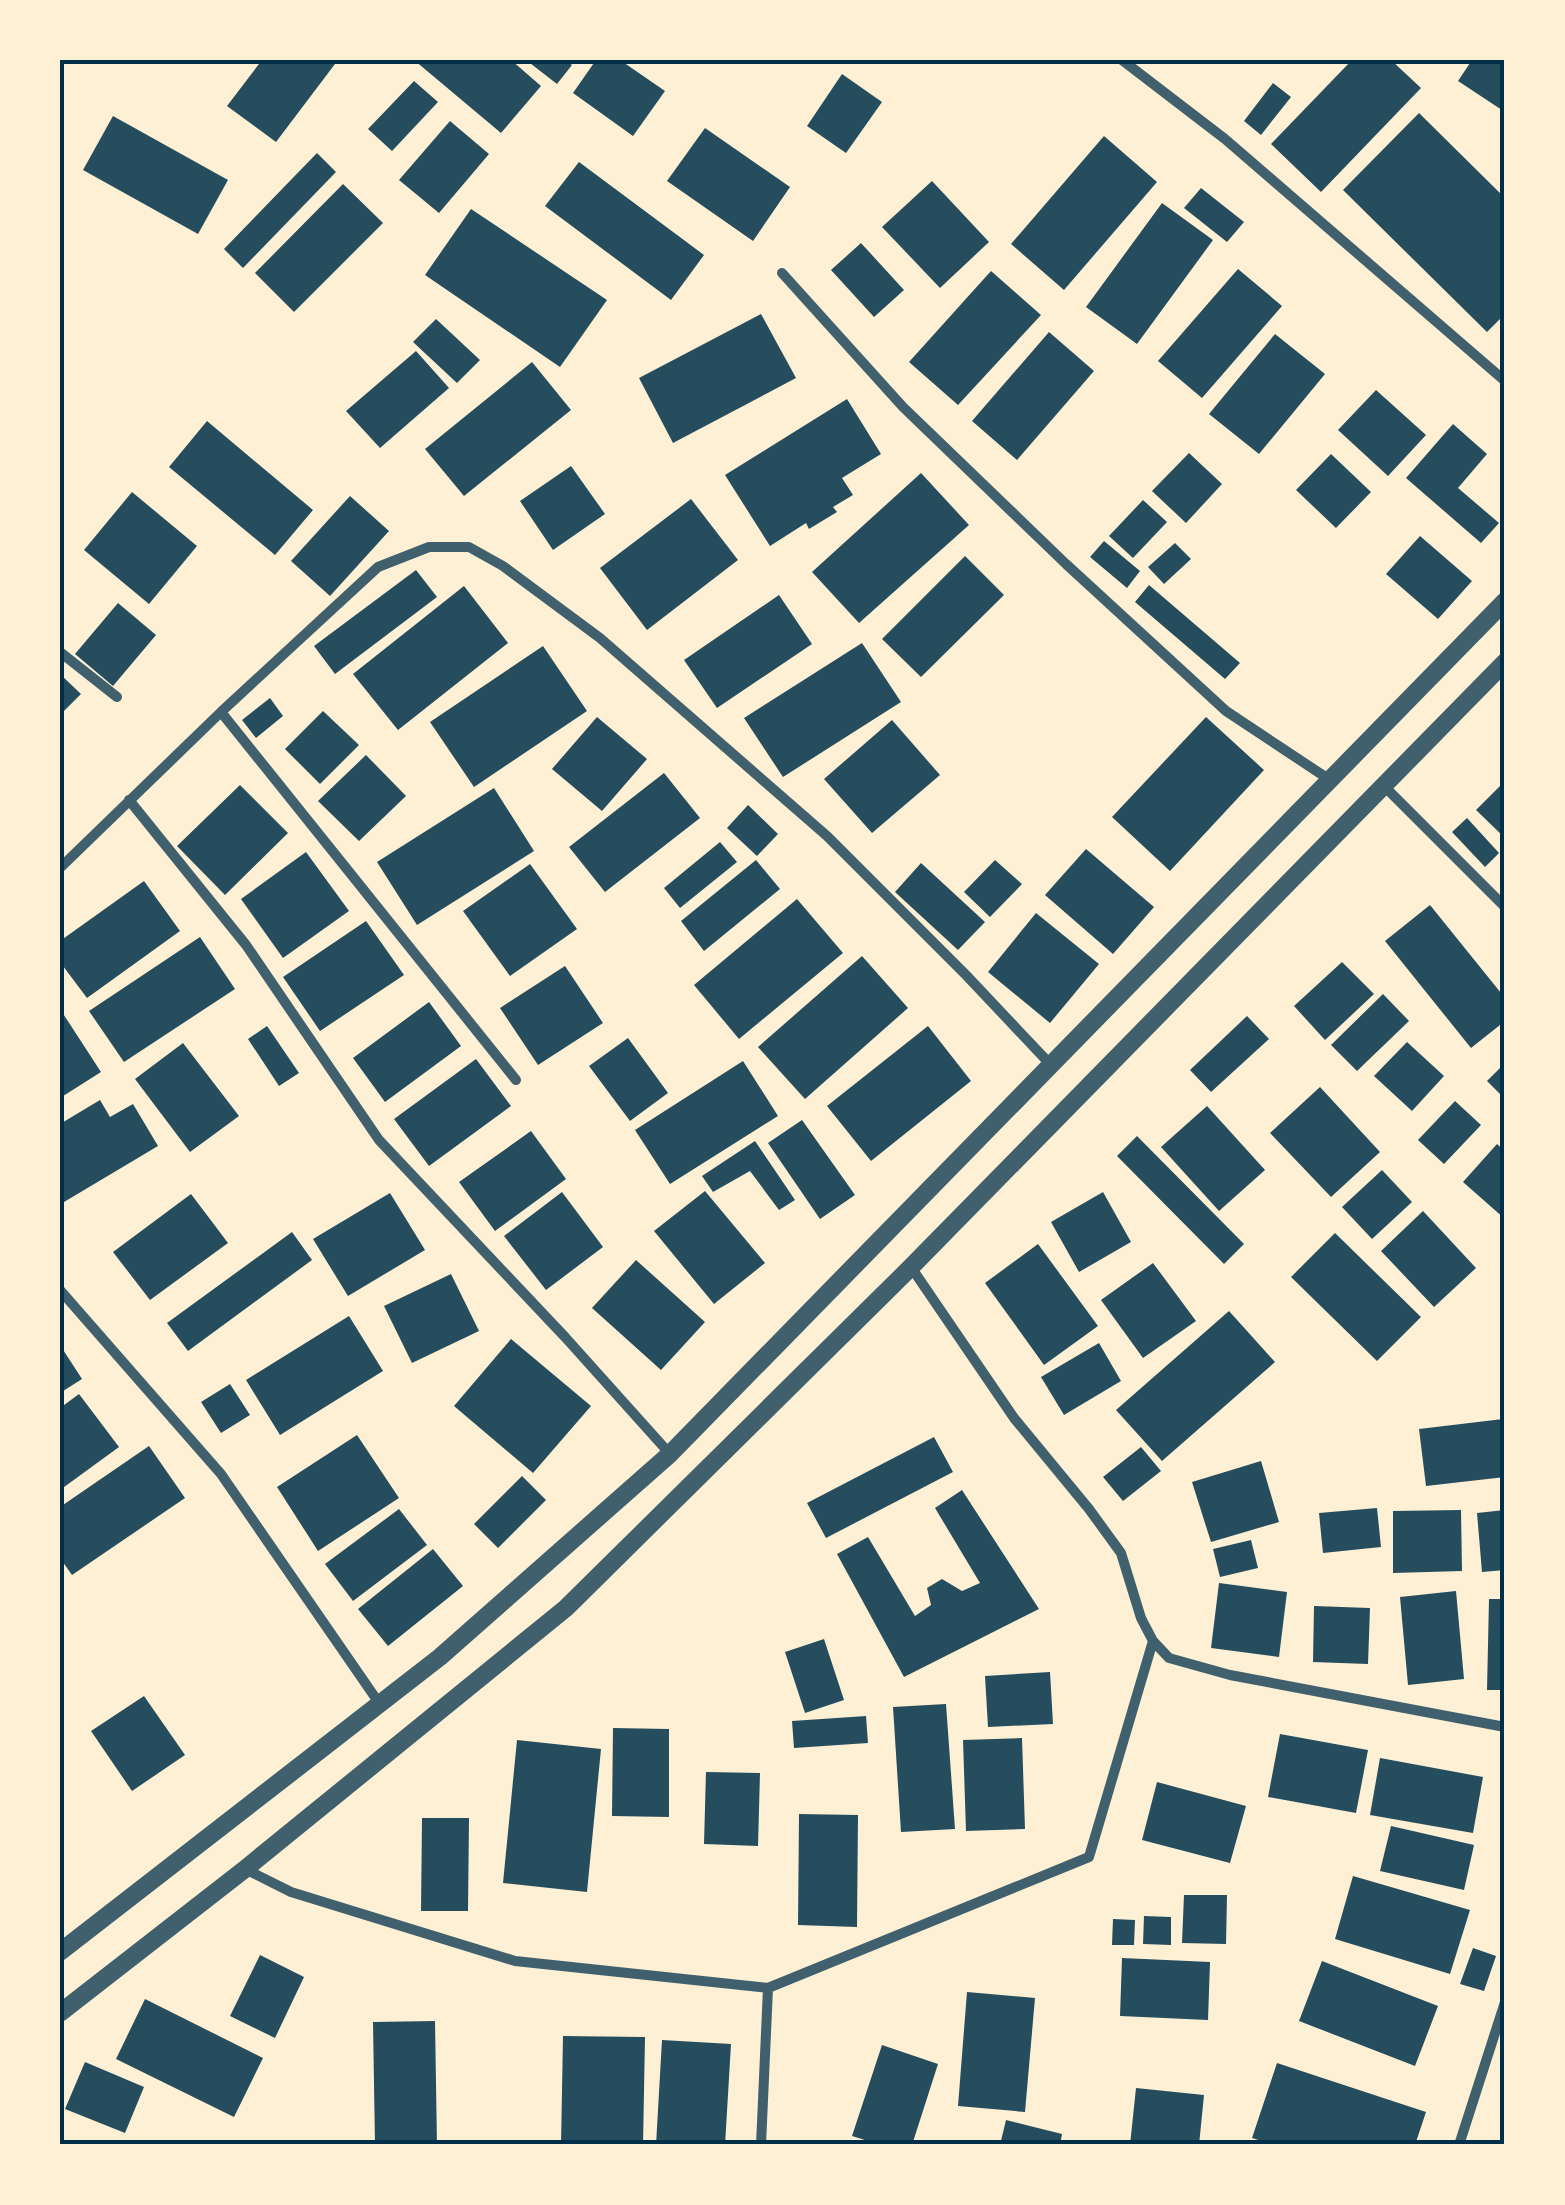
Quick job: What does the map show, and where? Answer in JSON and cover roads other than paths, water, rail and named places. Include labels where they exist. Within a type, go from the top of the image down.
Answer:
[{"type":"street","points":[[1122,60],[1225,138],[1505,381]]},
{"type":"street","points":[[782,274],[903,407],[1080,577],[1226,711],[1330,781]]},
{"type":"street","points":[[60,868],[378,567],[429,547],[469,546],[503,566],[600,638],[827,836],[1050,1064]]},
{"type":"street","points":[[60,1952],[440,1657],[670,1454],[1505,601]]},
{"type":"street","points":[[60,652],[117,696]]},
{"type":"street","points":[[60,2013],[245,1869],[566,1608],[911,1268],[1505,662]]},
{"type":"street","points":[[221,712],[516,1080]]},
{"type":"street","points":[[1384,786],[1505,907]]},
{"type":"street","points":[[130,800],[246,945],[380,1140],[670,1454]]},
{"type":"street","points":[[911,1268],[1014,1418],[1120,1553],[1141,1618],[1169,1658],[1230,1676],[1505,1728]]},
{"type":"street","points":[[60,1290],[222,1474],[379,1703]]},
{"type":"street","points":[[245,1869],[292,1892],[515,1961],[768,1988],[1089,1857],[1154,1641]]},
{"type":"street","points":[[762,2145],[768,1988]]},
{"type":"street","points":[[1458,2145],[1505,2002]]}]
